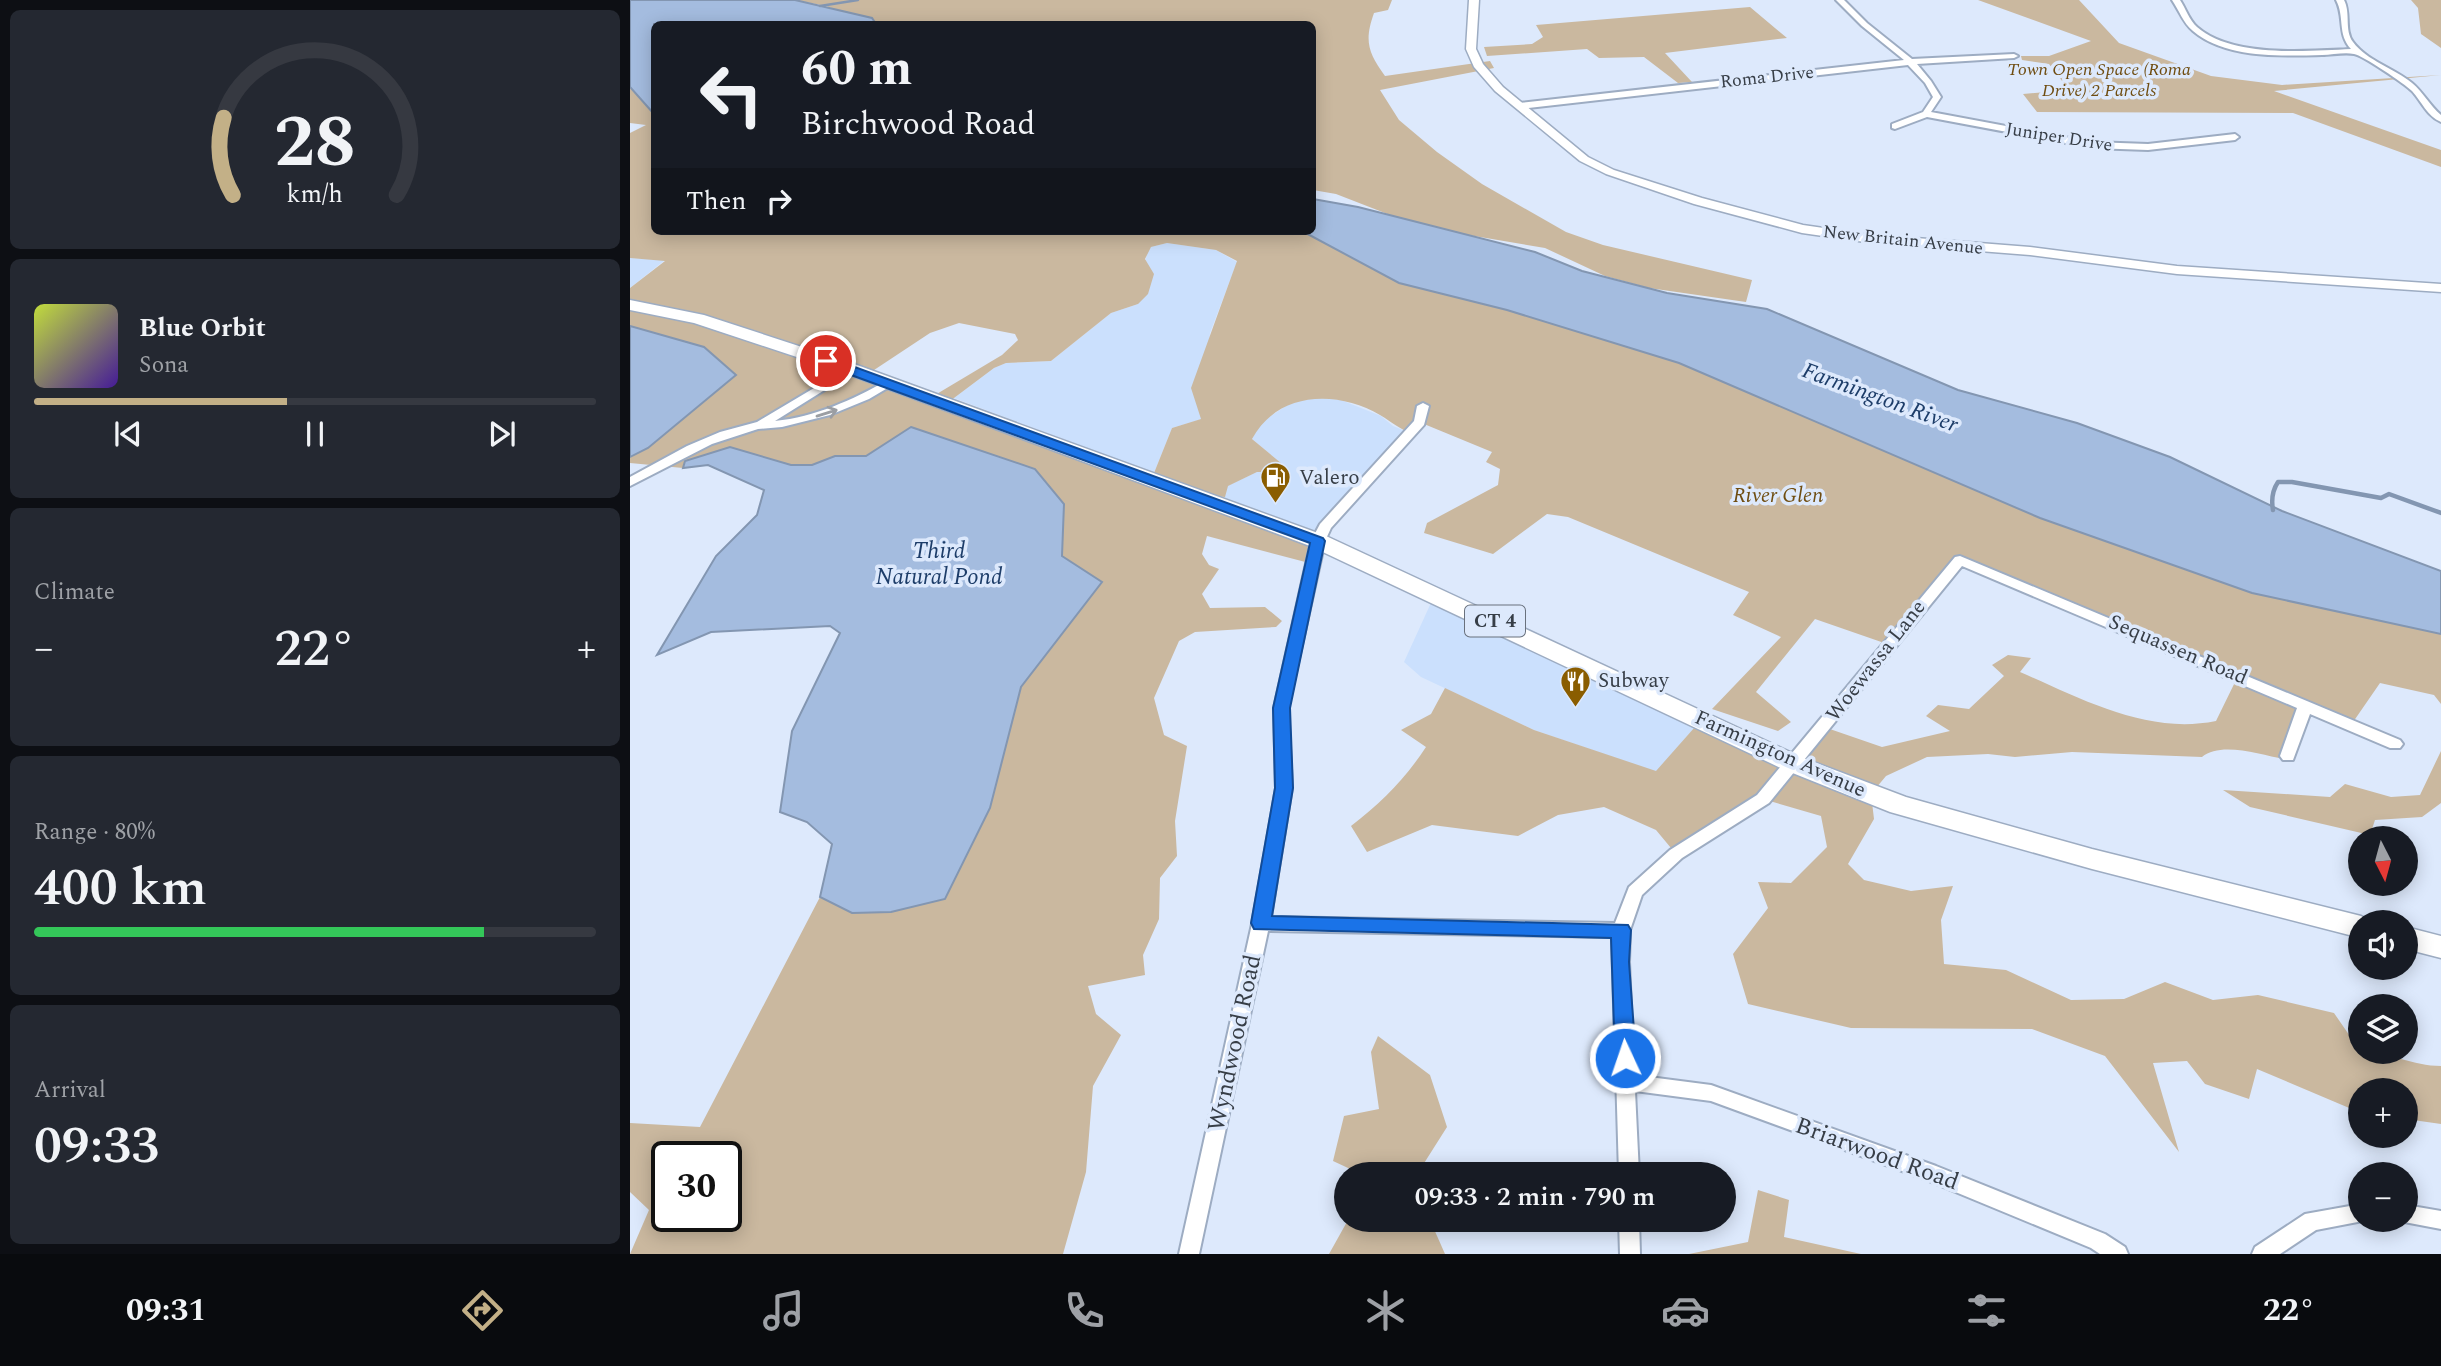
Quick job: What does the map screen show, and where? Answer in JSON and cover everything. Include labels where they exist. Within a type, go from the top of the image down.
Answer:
[{"type":"main road","name":"Farmington Avenue","points":[[630,305],[698,319],[851,369],[1003,428],[1318,541],[1794,764],[1899,805],[1953,822],[2348,924]]},
{"type":"main road","points":[[2418,941],[2441,947]]},
{"type":"street","name":"New Britain Avenue","points":[[1474,0],[1471,48],[1478,65],[1520,106],[1584,159],[1610,173],[1802,229],[1865,239],[2030,251],[2177,270],[2441,288]]},
{"type":"street","points":[[1840,0],[1852,15],[1930,81],[1937,97],[1926,114],[1895,126]]},
{"type":"street","points":[[2176,0],[2188,22],[2199,33],[2219,41],[2286,53],[2358,51]]},
{"type":"street","points":[[2340,0],[2344,5],[2344,31],[2358,51],[2410,85],[2428,110],[2441,119]]},
{"type":"street","name":"Roma Drive","points":[[1520,106],[1910,62],[2014,56]]},
{"type":"street","name":"Juniper Drive","points":[[1926,114],[2102,146],[2148,147],[2235,137]]},
{"type":"street","points":[[630,482],[669,457],[760,425],[851,369]]},
{"type":"street","points":[[760,425],[783,424],[827,414],[859,401],[890,383]]},
{"type":"street","points":[[1318,541],[1325,527],[1420,422],[1423,406]]},
{"type":"street","name":"Wyndwood Road","points":[[1189,1254],[1261,923],[1284,788],[1281,708],[1318,541]]},
{"type":"street","name":"Woewassa Lane","points":[[1629,1162],[1627,1082],[1619,962],[1621,930],[1635,892],[1676,854],[1763,799],[1794,764],[1923,601],[1960,560]]},
{"type":"street","name":"Sequassen Road","points":[[1960,560],[2395,744]]},
{"type":"street","points":[[2288,757],[2306,705]]},
{"type":"street","points":[[1261,923],[1621,930]]},
{"type":"street","name":"Briarwood Road","points":[[1627,1082],[1711,1093],[1929,1172],[2098,1241],[2118,1254]]},
{"type":"street","points":[[2262,1254],[2312,1221],[2348,1215]]},
{"type":"street","points":[[2418,1216],[2441,1220]]},
{"type":"street","points":[[1629,1232],[1630,1254]]},
{"type":"shaded area","points":[[1167,243],[1216,250],[1237,262],[1210,333],[1202,419],[1172,428],[1154,473],[954,398],[994,368],[1006,363],[1051,361],[1111,313],[1138,304],[1147,253],[1151,247]]},
{"type":"shaded area","points":[[630,258],[665,260],[630,288]]},
{"type":"shaded area","points":[[1312,397],[1341,400],[1381,416],[1393,426],[1413,434],[1318,541],[1182,493],[1227,486],[1257,472],[1279,471],[1281,463],[1252,439],[1260,423],[1289,404]]},
{"type":"shaded area","points":[[1435,594],[1702,719],[1656,772],[1534,730],[1421,677],[1404,662]]},
{"type":"green space","points":[[795,0],[1392,0],[1388,10],[1374,13],[1369,31],[1371,53],[1385,76],[1490,61],[1494,68],[1380,90],[1399,120],[1437,152],[1482,184],[1566,232],[1603,245],[1752,280],[1746,302],[1649,288],[1605,276],[1545,248],[1421,227],[1336,194],[1316,191],[1316,21],[864,21],[826,6]]},
{"type":"green space","name":"Town Open Space (Roma Drive) 2 Parcels","points":[[1978,0],[2079,0],[2119,43],[2211,76],[2282,85],[2441,75],[2274,91],[2441,150],[2441,167],[2293,113],[2037,112],[2023,94],[2069,90],[2049,64],[2022,60],[2021,56],[2049,56],[2091,41]]},
{"type":"green space","points":[[2411,0],[2441,0],[2441,48],[2421,34],[2418,8]]},
{"type":"green space","points":[[1750,7],[1787,38],[1665,53],[1692,82],[1678,83],[1644,57],[1599,58],[1587,49],[1487,56],[1484,47],[1532,44],[1543,37],[1536,25]]},
{"type":"green space","name":"River Glen","points":[[630,87],[651,111],[651,235],[1314,235],[1399,283],[1507,310],[1679,363],[2040,518],[2252,593],[2441,634],[2441,704],[2434,695],[2380,683],[2351,725],[2306,705],[2284,759],[2230,750],[2210,752],[2202,757],[2072,752],[2015,757],[1988,754],[1927,757],[1886,776],[1871,794],[1874,819],[1848,864],[1864,880],[1911,891],[1953,886],[1941,920],[1944,964],[2006,970],[2071,1000],[2124,999],[2165,982],[2213,1000],[2258,995],[2334,1013],[2348,1033],[2348,1064],[2418,1063],[2441,1066],[2441,1124],[2418,1121],[2418,1078],[2348,1078],[2348,1108],[2257,1069],[2249,1099],[2205,1084],[2187,1061],[2153,1063],[2179,1152],[2105,1056],[2032,1029],[1851,1028],[1748,1004],[1733,954],[1768,908],[1758,882],[1791,883],[1827,847],[1821,816],[1763,799],[1676,854],[1656,830],[1604,807],[1558,815],[1518,836],[1432,825],[1367,852],[1351,826],[1392,790],[1426,747],[1401,730],[1431,714],[1445,688],[1534,730],[1656,771],[1702,719],[1794,763],[1824,727],[1882,747],[1950,731],[1926,716],[1938,705],[1969,709],[2004,676],[1992,665],[2008,655],[2031,658],[2020,672],[2067,693],[2115,712],[2165,723],[2216,721],[2238,676],[1960,560],[1890,645],[1815,619],[1756,692],[1791,722],[1778,731],[1712,709],[1781,637],[1733,615],[1749,592],[1568,517],[1547,514],[1493,554],[1424,533],[1427,523],[1498,485],[1500,469],[1486,462],[1492,452],[1424,424],[1413,434],[1380,415],[1346,401],[1310,400],[1277,411],[1263,423],[1252,439],[1281,463],[1279,472],[1257,472],[1228,486],[1225,497],[1185,493],[1318,541],[1313,564],[1207,536],[1202,554],[1209,565],[1219,569],[1202,594],[1210,608],[1265,607],[1282,621],[1276,627],[1195,632],[1179,641],[1154,698],[1164,735],[1187,746],[1175,821],[1177,856],[1160,878],[1159,919],[1143,955],[1145,975],[1088,986],[1096,1014],[1121,1035],[1093,1086],[1086,1172],[1063,1254],[630,1254],[649,1210],[630,1192],[630,1123],[700,1127],[820,897],[853,913],[990,808],[1021,687],[1099,586],[1062,556],[1064,504],[911,427],[866,456],[835,456],[812,465],[791,465],[730,447],[685,461],[683,468],[630,463],[630,457],[648,448],[736,375],[704,347],[630,326],[630,288],[665,261],[630,258],[630,133],[646,125],[630,123]],"holes":[[[1167,243],[1216,250],[1237,261],[1191,388],[1201,419],[1172,428],[1154,473],[1185,484],[1182,493],[946,404],[994,368],[1006,363],[1051,361],[1111,313],[1138,304],[1148,294],[1154,274],[1145,259],[1151,247]],[[959,323],[1015,334],[1018,340],[1002,355],[930,398],[868,374],[930,333]]]},
{"type":"green space","points":[[2441,751],[2441,803],[2422,817],[2375,820],[2373,826],[2348,826],[2348,830],[2250,807],[2223,790],[2330,797],[2345,784],[2391,797],[2420,795]]},
{"type":"green space","points":[[1378,1036],[1430,1075],[1447,1127],[1425,1162],[1333,1161],[1344,1116],[1379,1109],[1371,1052]]},
{"type":"green space","points":[[1758,1190],[1789,1200],[1784,1237],[1861,1254],[1689,1254],[1748,1242]]},
{"type":"green space","points":[[1341,1232],[1435,1232],[1445,1254],[1329,1254]]},
{"type":"water","points":[[630,0],[795,0],[872,18],[874,21],[651,21],[651,111],[630,87]]},
{"type":"water","name":"Farmington River","points":[[1316,200],[1358,207],[1535,252],[1582,271],[1667,293],[1767,309],[1958,390],[2077,423],[2170,457],[2282,511],[2441,571],[2441,634],[2252,593],[2040,518],[1679,363],[1507,310],[1399,283],[1309,235],[1316,235]]},
{"type":"water","points":[[630,326],[704,347],[736,375],[648,448],[630,457]]},
{"type":"water","name":"Third Natural Pond","points":[[911,427],[1035,469],[1064,504],[1062,556],[1102,582],[1021,687],[990,808],[945,899],[891,912],[852,913],[820,897],[832,844],[807,822],[780,812],[792,731],[840,633],[830,626],[711,632],[657,655],[716,556],[757,515],[764,490],[708,465],[683,468],[685,461],[730,447],[791,465],[812,465],[835,456],[866,456]]},
{"type":"waterway","points":[[820,6],[858,0]]},
{"type":"waterway","points":[[2273,510],[2272,495],[2278,482],[2292,482],[2381,498],[2389,494],[2441,513]]},
{"type":"place","name":"Valero","points":[[1276,505]]},
{"type":"place","name":"Subway","points":[[1575,708]]},
{"type":"route","points":[[826,361],[1202,501],[1318,541],[1281,708],[1284,788],[1261,923],[1621,930],[1619,962],[1625,1058]]}]
